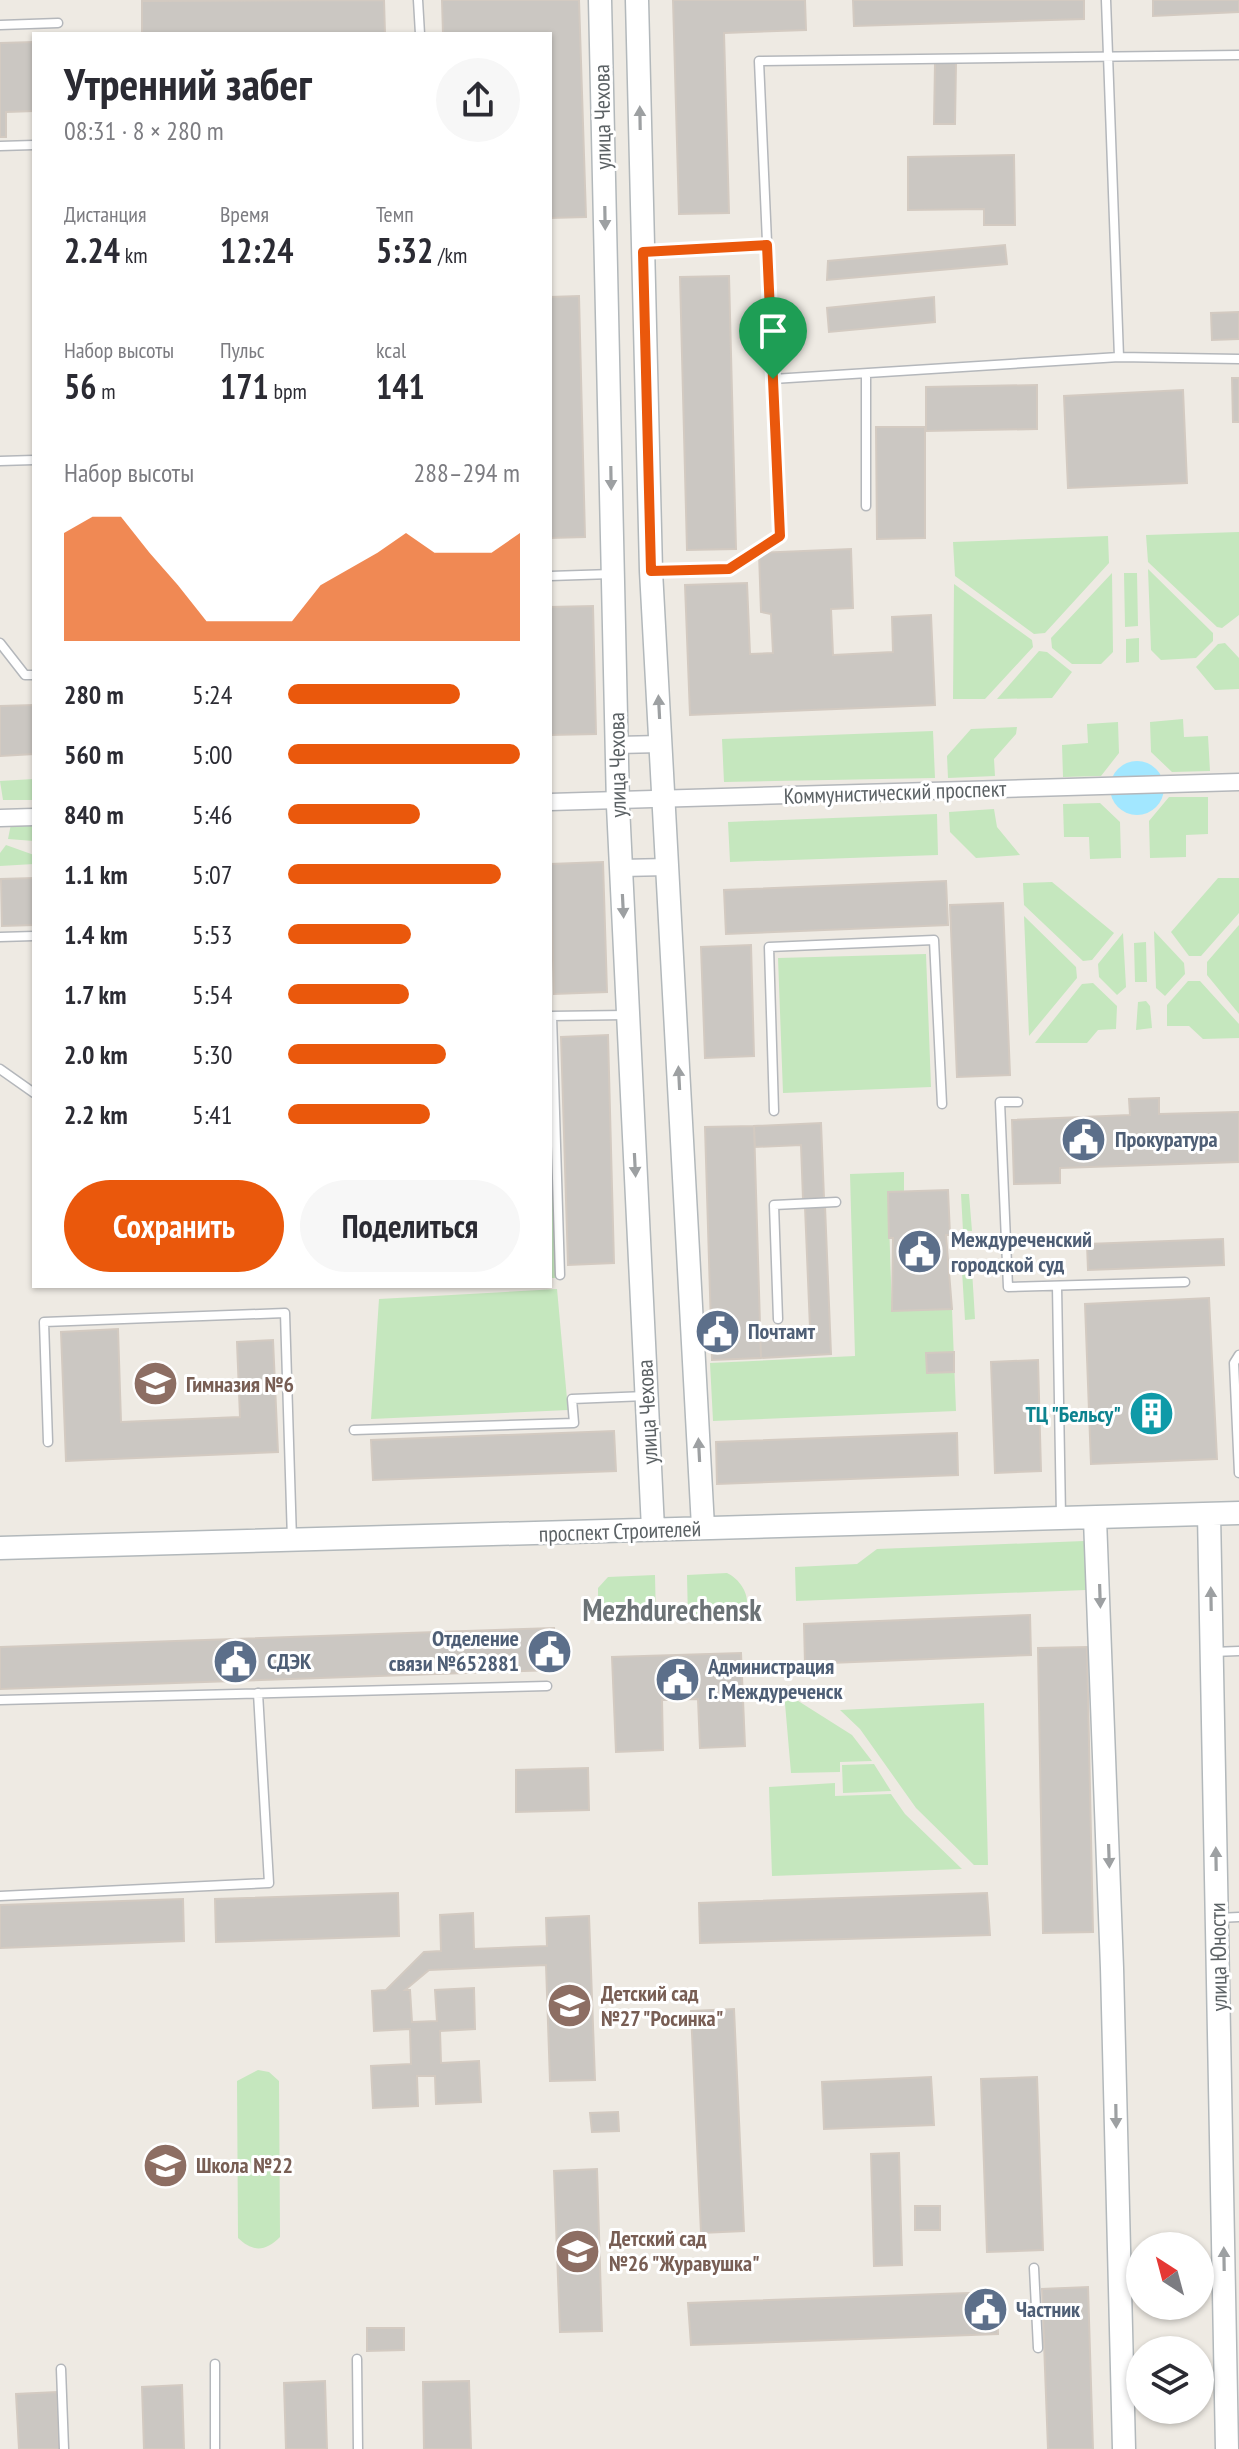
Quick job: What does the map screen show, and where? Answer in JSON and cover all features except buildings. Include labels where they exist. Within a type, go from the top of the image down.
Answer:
[{"type":"street","name":"улица Чехова","points":[[600,0],[618,800],[653,1529]]},
{"type":"street","name":"улица Чехова","points":[[637,0],[651,571],[703,1527]]},
{"type":"street","points":[[617,745],[661,744]]},
{"type":"street","name":"Коммунистический проспект","points":[[552,802],[1239,782]]},
{"type":"street","points":[[0,818],[32,817]]},
{"type":"street","points":[[621,868],[668,867]]},
{"type":"street","name":"проспект Строителей","points":[[0,1548],[1239,1513]]},
{"type":"street","name":"улица Юности","points":[[1209,1514],[1212,1652],[1228,1918],[1232,2297],[1227,2449]]},
{"type":"street","points":[[1095,1519],[1111,1927],[1124,2449]]},
{"type":"lane","points":[[418,0],[420,32]]},
{"type":"lane","points":[[1106,0],[1119,357]]},
{"type":"lane","points":[[0,25],[58,23]]},
{"type":"lane","points":[[651,571],[729,569],[780,536],[759,61],[1239,55]]},
{"type":"lane","points":[[0,146],[32,145]]},
{"type":"lane","points":[[643,252],[767,245]]},
{"type":"lane","points":[[773,379],[1119,357],[1239,359]]},
{"type":"lane","points":[[866,375],[866,506]]},
{"type":"lane","points":[[0,461],[32,460]]},
{"type":"lane","points":[[552,576],[613,574]]},
{"type":"lane","points":[[0,643],[25,675],[32,675]]},
{"type":"lane","points":[[0,937],[32,936]]},
{"type":"lane","points":[[774,1111],[769,947],[934,940],[942,1104]]},
{"type":"lane","points":[[552,1016],[628,1015]]},
{"type":"lane","points":[[552,1045],[560,1275]]},
{"type":"lane","points":[[0,1069],[32,1092]]},
{"type":"lane","points":[[1018,1102],[1000,1102],[1008,1287],[1185,1282]]},
{"type":"lane","points":[[778,1319],[774,1205],[836,1202]]},
{"type":"lane","points":[[1057,1286],[1061,1518]]},
{"type":"lane","points":[[48,1442],[44,1322],[285,1313],[292,1541]]},
{"type":"lane","points":[[1239,1355],[1234,1363],[1239,1473]]},
{"type":"lane","points":[[354,1430],[574,1423],[572,1399],[647,1396]]},
{"type":"lane","points":[[1212,1652],[1239,1651]]},
{"type":"lane","points":[[0,1700],[547,1686]]},
{"type":"lane","points":[[0,1896],[269,1883],[258,1693]]},
{"type":"lane","points":[[1034,2268],[1038,2348]]},
{"type":"lane","points":[[357,2359],[358,2449]]},
{"type":"lane","points":[[215,2364],[215,2449]]},
{"type":"lane","points":[[61,2369],[64,2449]]},
{"type":"green space","points":[[1239,532],[1239,615],[1222,628],[1217,627],[1148,562],[1146,535]]},
{"type":"green space","points":[[1108,536],[1109,563],[1045,633],[1034,634],[955,576],[953,542]]},
{"type":"green space","points":[[1148,569],[1213,633],[1213,641],[1196,658],[1161,660],[1151,650]]},
{"type":"green space","points":[[1112,573],[1113,652],[1101,664],[1072,664],[1052,648],[1051,638]]},
{"type":"green space","points":[[1124,573],[1137,573],[1138,626],[1125,627]]},
{"type":"green space","points":[[954,584],[1032,640],[1033,647],[985,699],[953,699]]},
{"type":"green space","points":[[1139,638],[1139,662],[1126,663],[1126,639]]},
{"type":"green space","points":[[1225,643],[1239,658],[1239,689],[1215,690],[1196,667],[1218,644]]},
{"type":"green space","points":[[1039,651],[1047,652],[1072,672],[1052,698],[997,699]]},
{"type":"green space","points":[[1183,719],[1184,737],[1208,736],[1210,771],[1172,772],[1151,752],[1150,722]]},
{"type":"green space","points":[[1118,722],[1119,753],[1101,776],[1063,777],[1062,745],[1088,743],[1087,724]]},
{"type":"green space","points":[[1017,727],[1016,734],[994,759],[995,776],[948,778],[947,756],[971,729]]},
{"type":"green space","points":[[933,731],[935,778],[724,782],[722,739]]},
{"type":"green space","points":[[32,779],[32,800],[3,800],[0,781]]},
{"type":"green space","points":[[1169,797],[1208,797],[1208,834],[1186,835],[1186,857],[1150,858],[1149,821]]},
{"type":"green space","points":[[1100,803],[1120,822],[1121,858],[1090,859],[1089,837],[1064,837],[1063,804]]},
{"type":"green space","points":[[994,809],[997,827],[1020,855],[976,858],[950,832],[949,812]]},
{"type":"green space","points":[[937,814],[938,855],[730,862],[728,822]]},
{"type":"green space","points":[[32,819],[32,841],[8,839],[11,824]]},
{"type":"green space","points":[[6,845],[32,854],[32,864],[0,866],[0,853]]},
{"type":"green space","points":[[1218,878],[1239,878],[1239,913],[1201,956],[1189,956],[1171,932]]},
{"type":"green space","points":[[1052,882],[1114,933],[1092,960],[1083,961],[1024,905],[1023,883]]},
{"type":"green space","points":[[1024,916],[1076,967],[1077,978],[1029,1036]]},
{"type":"green space","points":[[1239,925],[1239,1014],[1207,975],[1207,962]]},
{"type":"green space","points":[[1154,931],[1184,963],[1185,974],[1165,996],[1156,988]]},
{"type":"green space","points":[[1123,933],[1126,987],[1117,995],[1099,977],[1098,964]]},
{"type":"green space","points":[[1146,942],[1147,982],[1135,982],[1134,943]]},
{"type":"green space","points":[[926,954],[931,1087],[783,1093],[778,958]]},
{"type":"green space","points":[[1188,981],[1200,981],[1239,1024],[1239,1038],[1203,1039],[1189,1026],[1167,1026],[1167,1005]]},
{"type":"green space","points":[[1093,983],[1117,1006],[1116,1029],[1098,1030],[1087,1043],[1035,1043],[1082,984]]},
{"type":"green space","points":[[1146,1001],[1150,1006],[1152,1028],[1136,1030],[1138,1002]]},
{"type":"green space","points":[[552,1159],[556,1278],[552,1278]]},
{"type":"green space","points":[[904,1172],[904,1192],[888,1193],[892,1310],[952,1309],[956,1411],[713,1421],[710,1363],[855,1356],[850,1174]]},
{"type":"green space","points":[[961,1194],[969,1194],[972,1231],[963,1231]]},
{"type":"green space","points":[[972,1270],[975,1319],[965,1320],[962,1271]]},
{"type":"green space","points":[[557,1289],[568,1410],[371,1419],[379,1299]]},
{"type":"green space","points":[[1084,1541],[1086,1590],[796,1601],[795,1567],[857,1564],[877,1549]]},
{"type":"green space","points":[[727,1573],[746,1594],[746,1608],[742,1613],[724,1620],[688,1620],[687,1575]]},
{"type":"green space","points":[[655,1575],[656,1621],[611,1622],[598,1614],[598,1588],[608,1577]]},
{"type":"green space","points":[[784,1692],[852,1735],[872,1761],[840,1762],[840,1772],[791,1773]]},
{"type":"green space","points":[[984,1703],[988,1865],[974,1865],[916,1808],[860,1729],[840,1710]]},
{"type":"green space","points":[[874,1764],[891,1791],[843,1793],[842,1765]]},
{"type":"green space","points":[[835,1783],[835,1796],[891,1794],[905,1814],[962,1869],[772,1876],[769,1787]]},
{"type":"green space","points":[[258,2070],[269,2072],[279,2081],[280,2237],[264,2248],[254,2248],[238,2238],[237,2081]]},
{"type":"water","points":[[1137,761],[1156,769],[1164,788],[1156,807],[1137,815],[1118,807],[1110,788],[1118,769]]},
{"type":"place","name":"Прокуратура","points":[[1084,1139]]},
{"type":"place","name":"Междуреченский городской суд","points":[[920,1252]]},
{"type":"place","name":"Почтамт","points":[[717,1331]]},
{"type":"place","name":"Гимназия №6","points":[[155,1384]]},
{"type":"place","name":"ТЦ \"Бельсу\"","points":[[1152,1414]]},
{"type":"place","name":"Отделение связи №652881","points":[[550,1651]]},
{"type":"place","name":"СДЭК","points":[[236,1661]]},
{"type":"place","name":"Администрация г. Междуреченск","points":[[677,1679]]},
{"type":"place","name":"Детский сад №27 \"Росинка\"","points":[[570,2006]]},
{"type":"place","name":"Школа №22","points":[[165,2165]]},
{"type":"place","name":"Детский сад №26 \"Журавушка\"","points":[[578,2251]]},
{"type":"place","name":"Частник","points":[[985,2309]]},
{"type":"district","name":"Mezhdurechensk","points":[[672,1611]]},
{"type":"route","points":[[767,245],[773,379],[780,536],[729,569],[651,571],[643,252],[767,245]]}]
